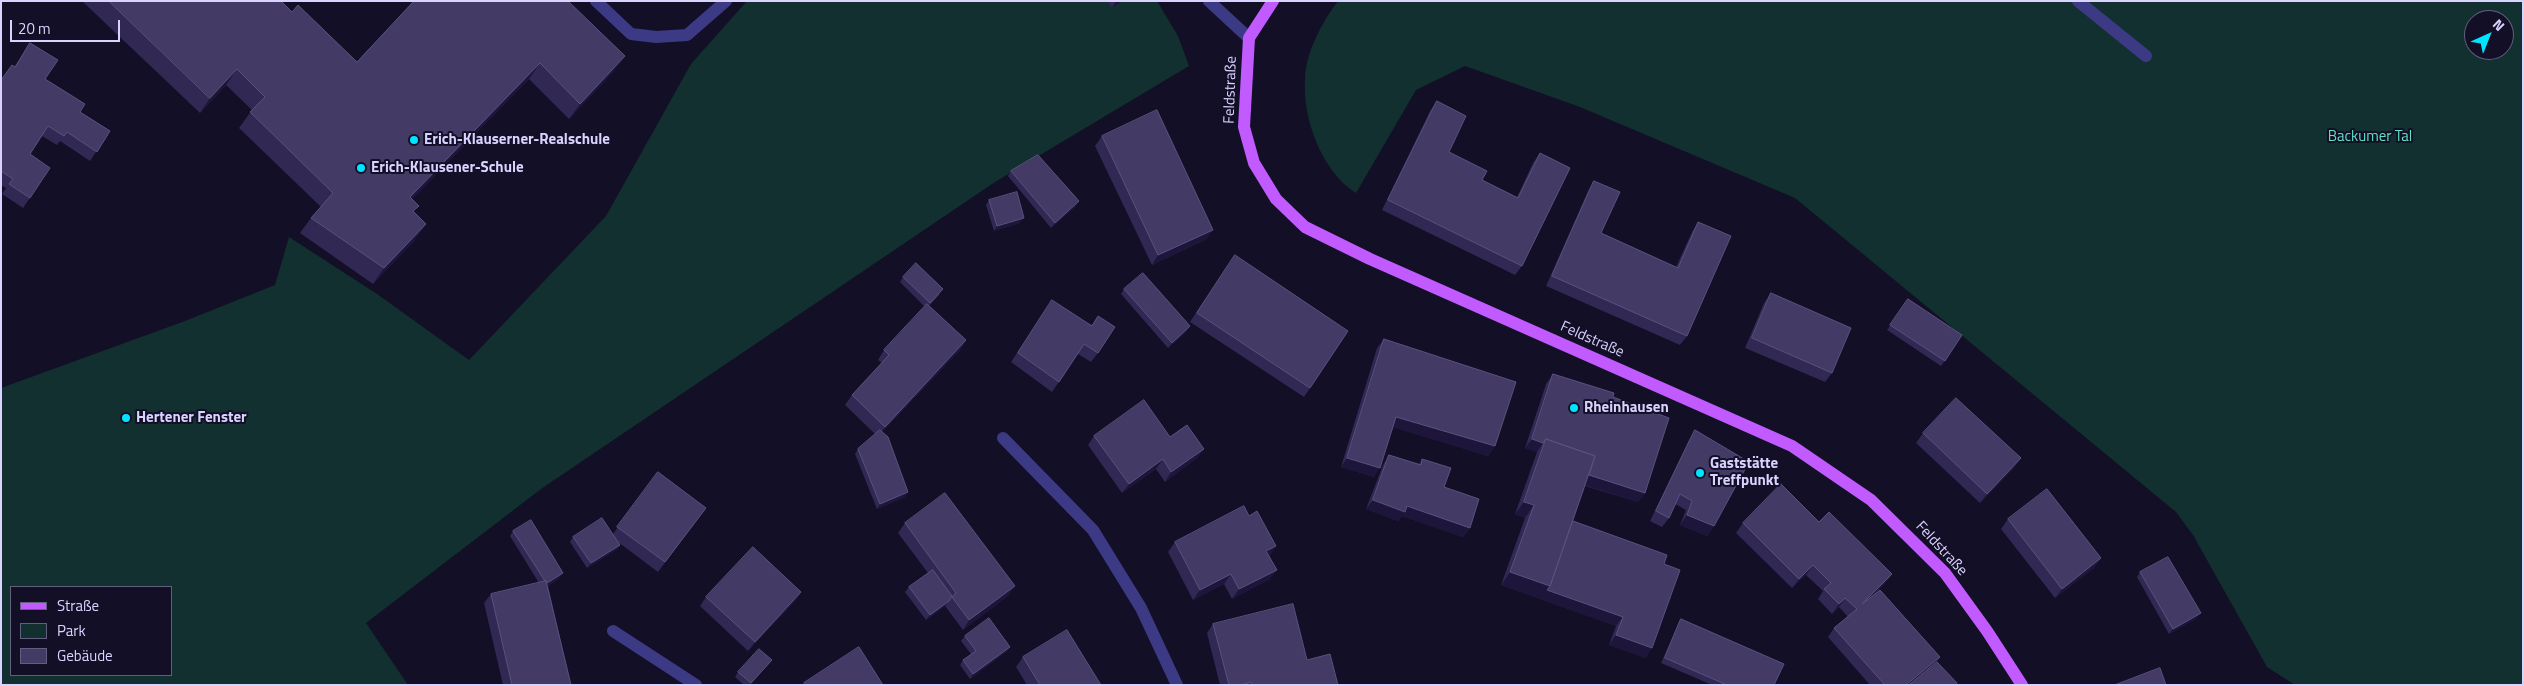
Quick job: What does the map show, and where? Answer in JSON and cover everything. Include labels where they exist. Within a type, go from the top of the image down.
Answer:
[{"type":"main road","name":"Feldstraße","points":[[1273,1],[1249,38],[1244,127],[1254,163],[1276,199],[1305,227],[1370,259],[1792,446],[1871,500],[1944,574],[1987,631],[2022,685]]},
{"type":"street","points":[[596,1],[631,34],[656,38],[687,35],[726,1]]},
{"type":"street","points":[[1209,1],[1249,38]]},
{"type":"street","points":[[2078,1],[2146,56]]},
{"type":"street","points":[[1003,438],[1093,530],[1141,608],[1177,685]]},
{"type":"street","points":[[613,631],[696,685]]},
{"type":"green space","points":[[747,1],[1157,1],[1178,36],[1189,66],[995,182],[541,489],[366,623],[408,685],[1,685],[1,388],[185,321],[275,285],[289,237],[377,294],[469,360],[606,216],[691,64]]},
{"type":"green space","name":"Backumer Tal","points":[[1338,1],[2523,1],[2523,685],[2295,685],[2267,667],[2193,535],[2176,512],[1795,198],[1580,107],[1465,66],[1416,90],[1356,193],[1333,172],[1324,158],[1317,143],[1307,110],[1305,94],[1306,68],[1308,58],[1321,28]]},
{"type":"building","name":"Erich-Klausener-Schule","points":[[109,1],[281,1],[292,12],[298,5],[357,62],[414,1],[568,1],[625,56],[580,104],[540,63],[410,197],[419,206],[413,211],[426,224],[384,268],[311,218],[333,193],[250,112],[265,97],[237,69],[210,98]]},
{"type":"building","points":[[30,43],[58,60],[45,79],[85,104],[80,112],[110,131],[97,152],[67,132],[64,136],[48,126],[30,154],[50,168],[30,198],[9,184],[13,179],[1,171],[1,80],[12,65],[15,67]]},
{"type":"building","points":[[1437,101],[1466,116],[1449,152],[1487,171],[1482,180],[1518,198],[1540,153],[1570,168],[1522,266],[1388,200]]},
{"type":"building","points":[[1157,110],[1213,230],[1158,255],[1102,136]]},
{"type":"building","points":[[1038,155],[1079,201],[1055,223],[1011,171]]},
{"type":"building","points":[[1594,181],[1620,192],[1601,233],[1678,268],[1698,222],[1731,236],[1687,336],[1552,276]]},
{"type":"building","points":[[1017,192],[1024,218],[997,226],[989,200]]},
{"type":"building","points":[[1235,255],[1348,331],[1310,388],[1197,313]]},
{"type":"building","points":[[916,263],[943,289],[930,303],[903,277]]},
{"type":"building","points":[[1143,273],[1190,326],[1172,343],[1124,289]]},
{"type":"building","points":[[1771,293],[1851,328],[1832,373],[1752,338]]},
{"type":"building","points":[[1908,299],[1962,335],[1945,361],[1890,325]]},
{"type":"building","points":[[1052,300],[1092,326],[1098,316],[1115,327],[1098,353],[1084,344],[1059,382],[1018,353]]},
{"type":"building","points":[[927,304],[966,340],[885,427],[852,395],[889,355],[884,350]]},
{"type":"building","points":[[1384,339],[1516,382],[1495,446],[1396,417],[1380,468],[1347,458]]},
{"type":"building","points":[[1553,374],[1614,393],[1613,397],[1669,418],[1645,493],[1589,475],[1595,456],[1546,439],[1543,443],[1532,439]]},
{"type":"building","points":[[1956,398],[2021,458],[1987,494],[1923,433]]},
{"type":"building","points":[[1144,400],[1170,437],[1187,425],[1204,449],[1171,472],[1163,459],[1129,484],[1094,436]]},
{"type":"building","points":[[880,430],[888,437],[908,492],[880,504],[858,449]]},
{"type":"building","points":[[1695,430],[1749,462],[1714,526],[1687,515],[1692,501],[1680,494],[1669,518],[1656,511]]},
{"type":"building","points":[[1546,439],[1595,456],[1550,586],[1510,572],[1534,505],[1524,502]]},
{"type":"building","points":[[1389,455],[1421,465],[1422,459],[1451,468],[1444,487],[1479,499],[1470,528],[1407,506],[1405,512],[1373,500]]},
{"type":"building","points":[[658,472],[706,508],[665,562],[617,527]]},
{"type":"building","points":[[1781,484],[1819,522],[1829,512],[1892,574],[1862,604],[1880,590],[1940,657],[1906,685],[1885,685],[1834,628],[1857,609],[1845,598],[1839,604],[1824,589],[1831,583],[1813,565],[1799,579],[1743,523]]},
{"type":"building","points":[[2047,489],[2101,558],[2062,589],[2008,519]]},
{"type":"building","points":[[945,493],[1015,586],[969,620],[952,597],[956,593],[905,523]]},
{"type":"building","points":[[1244,506],[1249,516],[1257,511],[1276,546],[1266,551],[1277,570],[1239,589],[1231,574],[1200,590],[1175,542]]},
{"type":"building","points":[[602,518],[620,545],[591,563],[573,537]]},
{"type":"building","points":[[531,520],[563,573],[547,583],[513,531]]},
{"type":"building","points":[[1573,521],[1667,555],[1664,564],[1680,570],[1652,648],[1616,635],[1623,617],[1547,590]]},
{"type":"building","points":[[753,547],[801,592],[755,642],[706,597]]},
{"type":"building","points":[[2168,557],[2201,613],[2173,629],[2140,572]]},
{"type":"building","points":[[933,570],[952,596],[949,601],[930,615],[909,587]]},
{"type":"building","points":[[546,581],[571,685],[512,685],[491,594]]},
{"type":"building","points":[[1293,604],[1307,660],[1330,654],[1338,685],[1252,685],[1251,682],[1241,685],[1229,685],[1213,624]]},
{"type":"building","points":[[989,618],[1010,647],[973,674],[963,660],[976,651],[965,636]]},
{"type":"building","points":[[1681,619],[1784,664],[1774,685],[1727,685],[1665,658]]},
{"type":"building","points":[[1067,630],[1101,685],[1040,685],[1023,657]]},
{"type":"building","points":[[859,647],[883,685],[805,685],[804,683]]},
{"type":"building","points":[[759,649],[772,660],[751,683],[738,672]]},
{"type":"building","points":[[1937,662],[1957,683],[1956,685],[1909,685]]},
{"type":"building","points":[[2160,668],[2166,685],[2115,685]]},
{"type":"place","name":"Erich-Klauserner-Realschule","points":[[414,140]]},
{"type":"place","name":"Erich-Klausener-Schule","points":[[361,168]]},
{"type":"place","name":"Rheinhausen","points":[[1574,408]]},
{"type":"place","name":"Hertener Fenster","points":[[126,418]]},
{"type":"place","name":"Gaststätte Treffpunkt","points":[[1700,473]]}]
